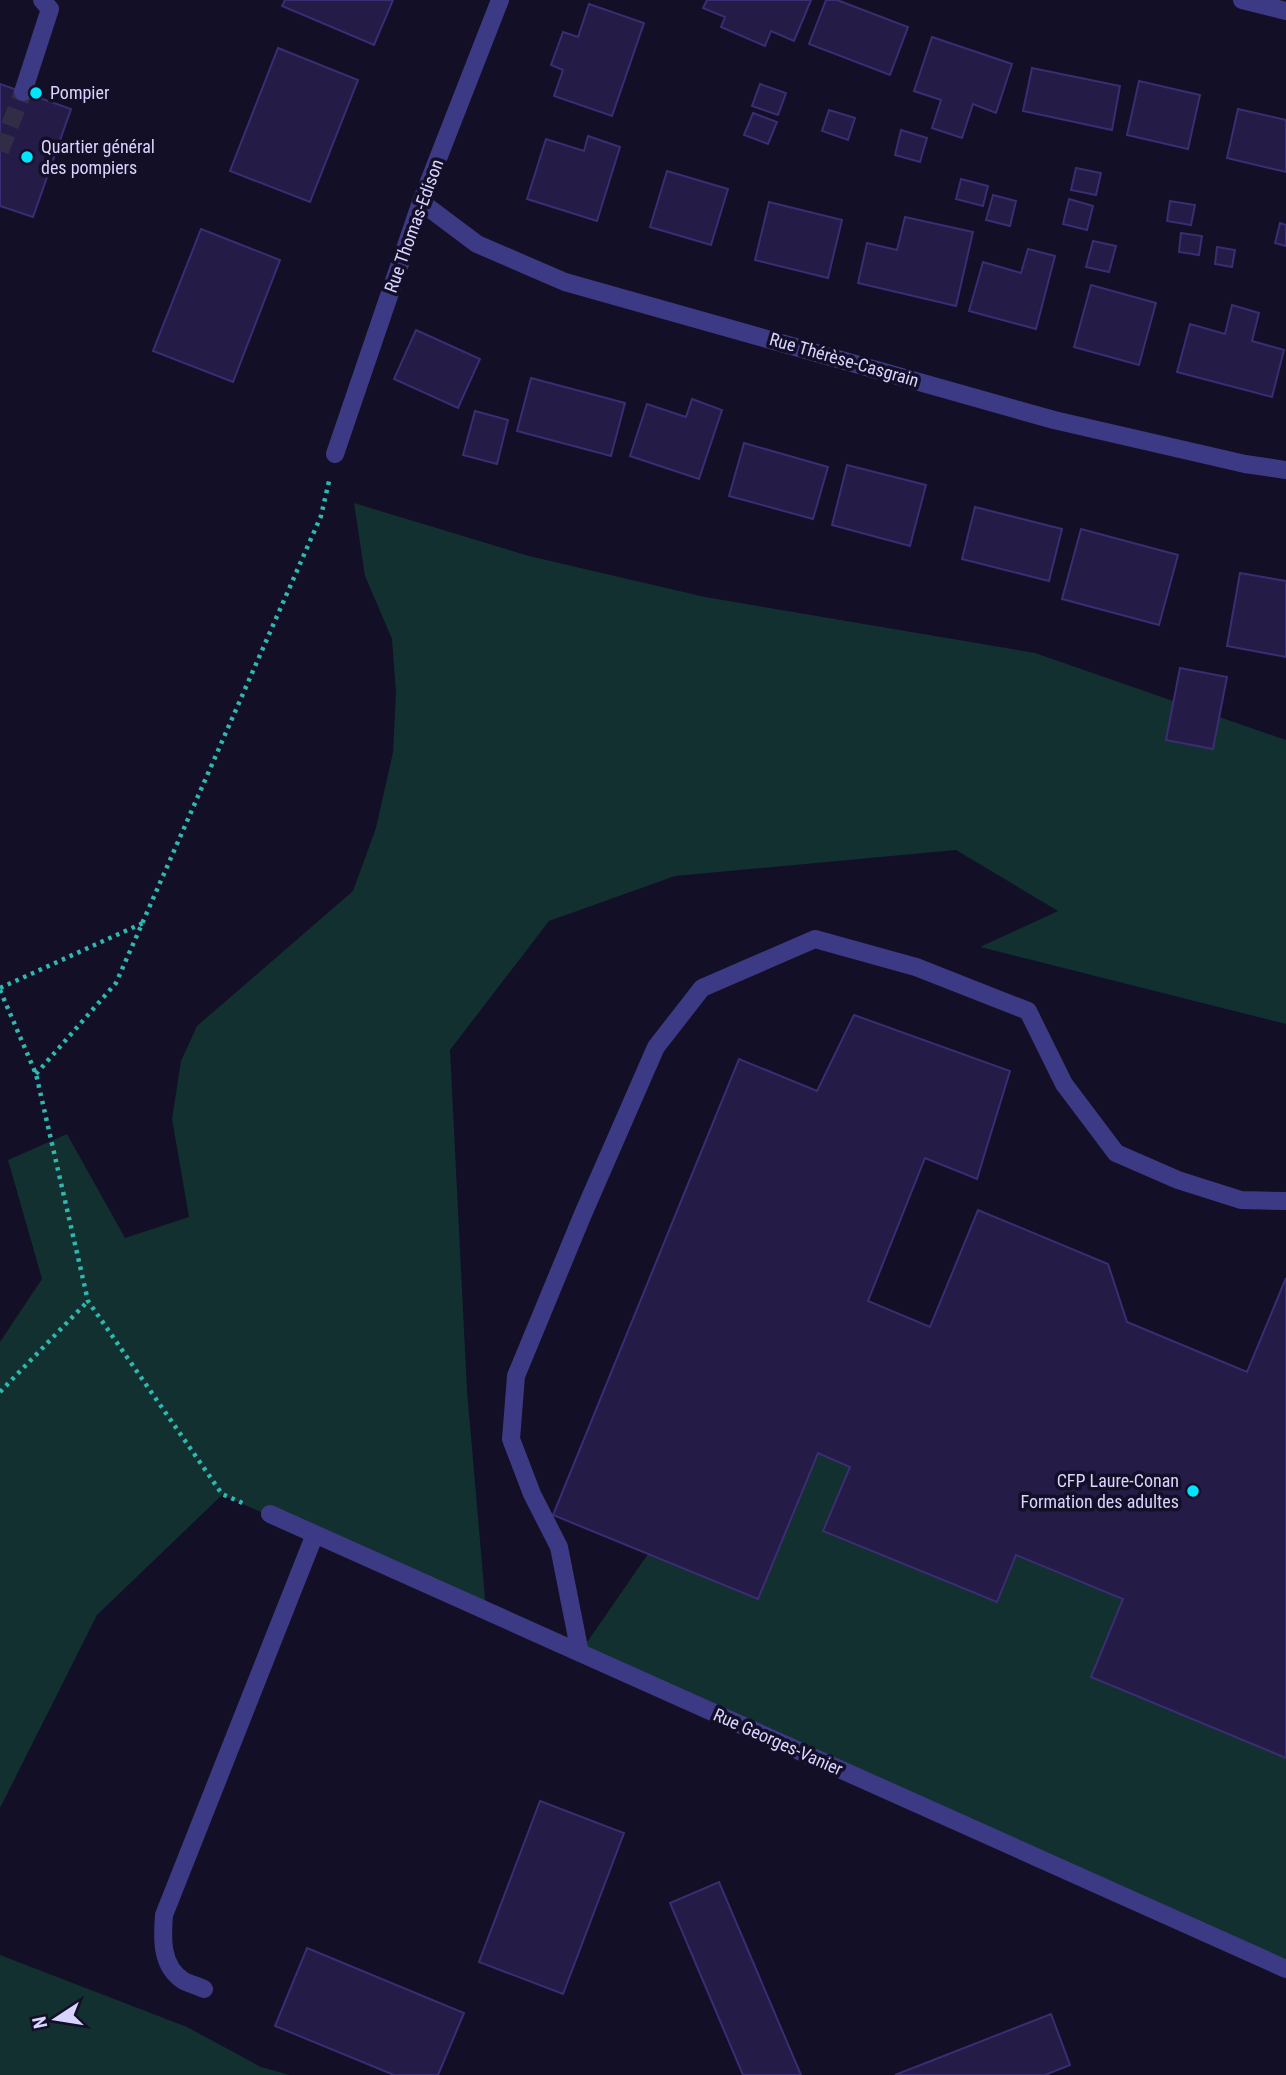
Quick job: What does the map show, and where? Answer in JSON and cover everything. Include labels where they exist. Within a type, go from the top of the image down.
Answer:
[{"type":"street","name":"Rue Thomas-Edison","points":[[335,454],[421,202],[500,0]]},
{"type":"street","points":[[1242,0],[1286,11]]},
{"type":"street","points":[[23,92],[46,4]]},
{"type":"street","name":"Rue Thérèse-Casgrain","points":[[421,202],[477,244],[565,282],[1054,420],[1245,464],[1286,470]]},
{"type":"street","points":[[580,1653],[559,1547],[532,1494],[511,1440],[516,1376],[656,1047],[702,988],[815,939],[916,967],[1028,1011],[1064,1084],[1116,1153],[1178,1180],[1241,1200],[1286,1201]]},
{"type":"street","name":"Rue Georges-Vanier","points":[[270,1514],[1286,1969]]},
{"type":"street","points":[[204,1989],[183,1980],[169,1967],[162,1938],[164,1915],[315,1534]]},
{"type":"path","points":[[36,1074],[116,983],[321,516],[335,454]]},
{"type":"path","points":[[144,922],[0,989],[36,1074],[88,1301],[222,1494],[270,1514]]},
{"type":"path","points":[[0,1392],[88,1301]]},
{"type":"green space","points":[[354,503],[529,556],[705,597],[1035,653],[1286,740],[1286,1024],[980,947],[1058,911],[956,850],[675,876],[549,921],[450,1050],[467,1390],[486,1610],[222,1495],[97,1615],[0,1808],[0,1342],[42,1279],[8,1160],[67,1134],[125,1238],[189,1217],[172,1119],[181,1061],[197,1026],[353,891],[376,828],[393,752],[396,693],[392,639],[365,576]]},
{"type":"green space","points":[[818,1453],[850,1467],[824,1531],[996,1602],[1016,1555],[1123,1599],[1092,1677],[1286,1758],[1286,1966],[581,1651],[648,1554],[758,1599]]},
{"type":"green space","points":[[0,1955],[187,2027],[261,2067],[290,2075],[0,2075]]},
{"type":"building","points":[[285,0],[393,0],[374,45],[282,6]]},
{"type":"building","points":[[707,0],[811,0],[794,41],[771,31],[765,46],[721,27],[725,17],[703,8]]},
{"type":"building","points":[[826,0],[837,0],[908,27],[890,75],[809,44]]},
{"type":"building","points":[[589,4],[644,23],[612,116],[554,96],[563,70],[551,65],[563,32],[578,37]]},
{"type":"building","points":[[932,37],[1012,64],[996,113],[973,104],[962,138],[932,128],[941,100],[914,91]]},
{"type":"building","points":[[278,48],[358,80],[310,202],[230,171]]},
{"type":"building","points":[[1032,68],[1120,86],[1112,130],[1023,111]]},
{"type":"building","points":[[1139,81],[1200,95],[1188,149],[1127,135]]},
{"type":"building","name":"Quartier général des pompiers","points":[[0,84],[71,109],[33,217],[0,206]]},
{"type":"building","points":[[760,84],[786,93],[778,115],[752,106]]},
{"type":"building","points":[[1238,109],[1286,120],[1286,172],[1227,158]]},
{"type":"building","points":[[829,110],[855,118],[848,140],[822,131]]},
{"type":"building","points":[[753,113],[777,122],[768,144],[744,135]]},
{"type":"building","points":[[901,130],[927,138],[920,162],[895,155]]},
{"type":"building","points":[[588,136],[620,147],[597,221],[527,199],[546,139],[584,151]]},
{"type":"building","points":[[1076,168],[1101,173],[1096,195],[1071,190]]},
{"type":"building","points":[[667,171],[728,189],[711,245],[650,227]]},
{"type":"building","points":[[961,179],[988,186],[983,206],[956,199]]},
{"type":"building","points":[[993,195],[1016,201],[1010,226],[986,220]]},
{"type":"building","points":[[1069,199],[1093,206],[1087,230],[1063,224]]},
{"type":"building","points":[[1170,201],[1195,205],[1191,225],[1167,221]]},
{"type":"building","points":[[769,202],[842,220],[828,278],[755,260]]},
{"type":"building","points":[[905,217],[973,232],[956,306],[858,283],[867,243],[897,250]]},
{"type":"building","points":[[1280,223],[1286,225],[1286,246],[1275,243]]},
{"type":"building","points":[[201,229],[280,260],[233,382],[153,351]]},
{"type":"building","points":[[1181,233],[1202,236],[1199,255],[1179,252]]},
{"type":"building","points":[[1093,241],[1116,246],[1109,272],[1086,267]]},
{"type":"building","points":[[1217,247],[1235,250],[1232,267],[1215,264]]},
{"type":"building","points":[[1028,249],[1055,256],[1036,329],[969,311],[983,262],[1021,273]]},
{"type":"building","points":[[1091,285],[1156,303],[1139,365],[1074,347]]},
{"type":"building","points":[[1232,305],[1259,313],[1252,341],[1284,350],[1272,397],[1177,372],[1190,324],[1225,334]]},
{"type":"building","points":[[416,330],[480,359],[458,408],[394,379]]},
{"type":"building","points":[[531,378],[625,403],[611,456],[517,431]]},
{"type":"building","points":[[692,399],[722,410],[699,479],[630,456],[647,404],[686,417]]},
{"type":"building","points":[[475,411],[508,420],[497,464],[463,455]]},
{"type":"building","points":[[744,443],[828,467],[813,519],[729,496]]},
{"type":"building","points":[[847,465],[926,485],[910,546],[832,525]]},
{"type":"building","points":[[975,507],[1062,529],[1049,581],[962,559]]},
{"type":"building","points":[[1081,529],[1178,555],[1159,625],[1062,599]]},
{"type":"building","points":[[1240,573],[1286,581],[1286,657],[1227,646]]},
{"type":"building","points":[[1180,668],[1227,677],[1213,749],[1166,740]]},
{"type":"building","points":[[854,1015],[1010,1071],[977,1179],[925,1158],[868,1301],[930,1327],[978,1210],[1108,1264],[1127,1322],[1247,1372],[1286,1278],[1286,1758],[1091,1677],[1123,1599],[1016,1555],[997,1602],[823,1531],[850,1467],[818,1453],[758,1599],[553,1515],[739,1059],[817,1091]]},
{"type":"building","points":[[540,1801],[624,1833],[563,1994],[479,1962]]},
{"type":"building","points":[[719,1882],[801,2075],[743,2075],[670,1903]]},
{"type":"building","points":[[307,1948],[464,2013],[438,2075],[394,2075],[275,2026]]},
{"type":"building","points":[[1051,2014],[1070,2065],[1045,2075],[895,2075]]},
{"type":"tunnel","points":[[0,151],[23,92]]},
{"type":"place","name":"Pompier","points":[[36,93]]},
{"type":"place","name":"Quartier général des pompiers","points":[[27,157]]},
{"type":"place","name":"CFP Laure-Conan Formation des adultes","points":[[1193,1491]]}]
